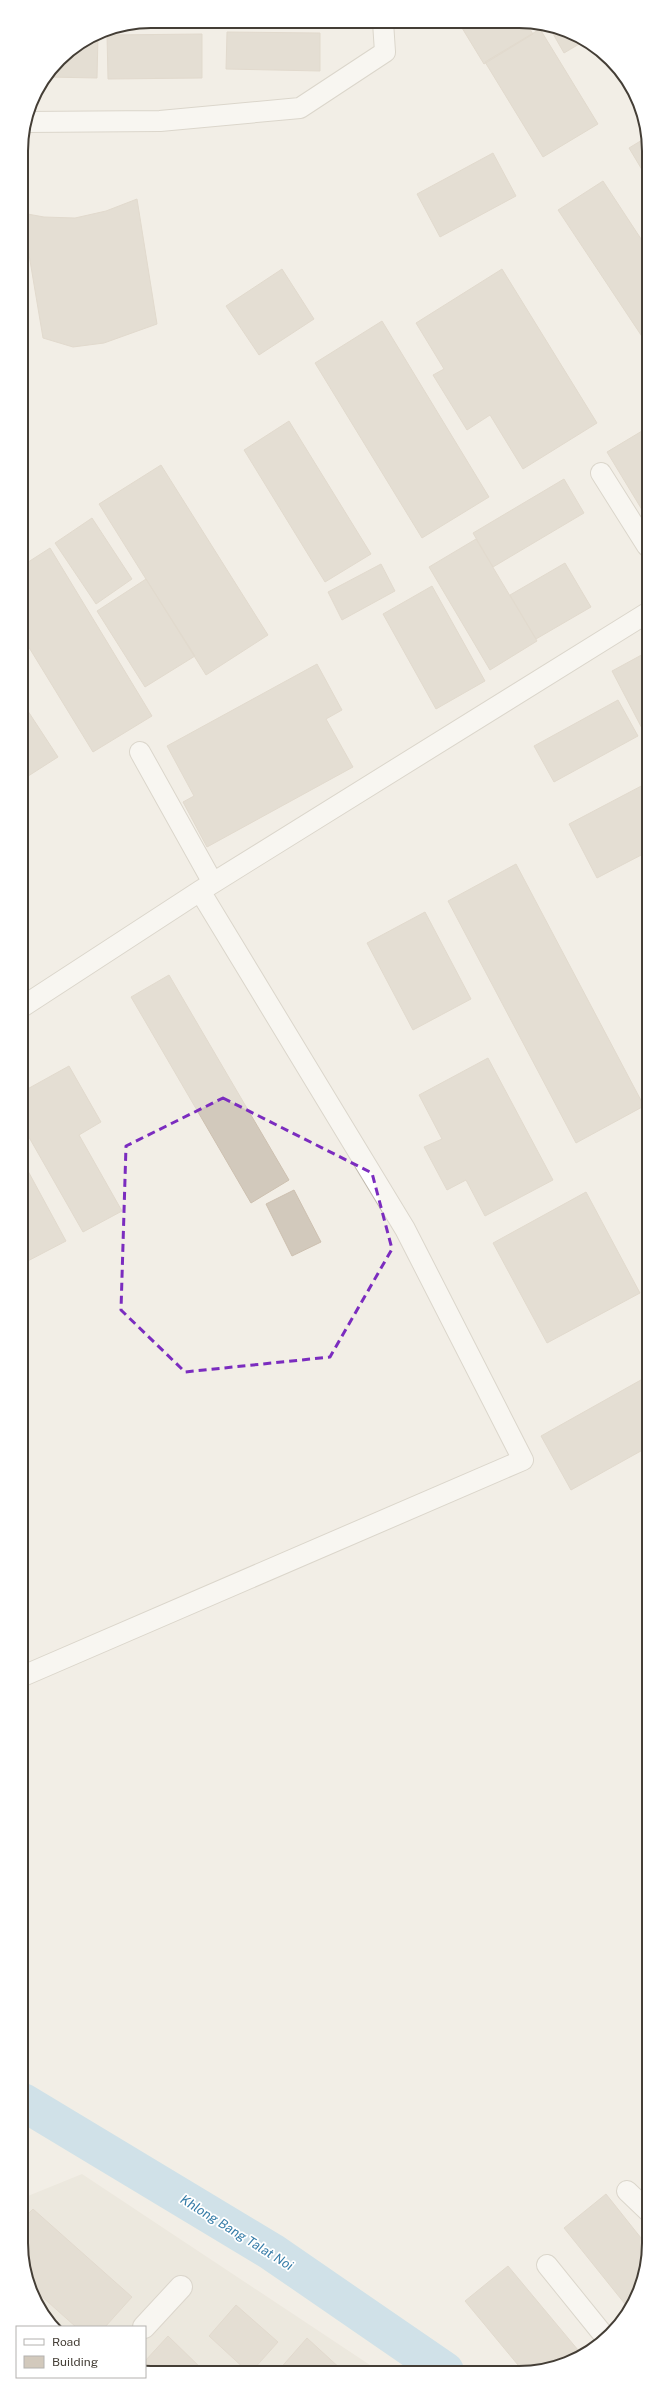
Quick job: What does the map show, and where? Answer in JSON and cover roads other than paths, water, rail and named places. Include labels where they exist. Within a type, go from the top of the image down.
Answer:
[{"type":"street","points":[[145,2326],[181,2286]]},
{"type":"lane","points":[[31,122],[160,121],[300,108],[385,52],[383,28]]},
{"type":"lane","points":[[601,473],[642,538]]},
{"type":"lane","points":[[28,1002],[206,887],[642,616]]},
{"type":"lane","points":[[28,1674],[523,1460],[405,1229],[206,887],[140,752]]},
{"type":"lane","points":[[627,2190],[642,2205]]},
{"type":"lane","points":[[547,2265],[602,2334]]},
{"type":"waterway","name":"Khlong Bang Talat Noi","points":[[28,2105],[272,2252],[438,2366]]}]
